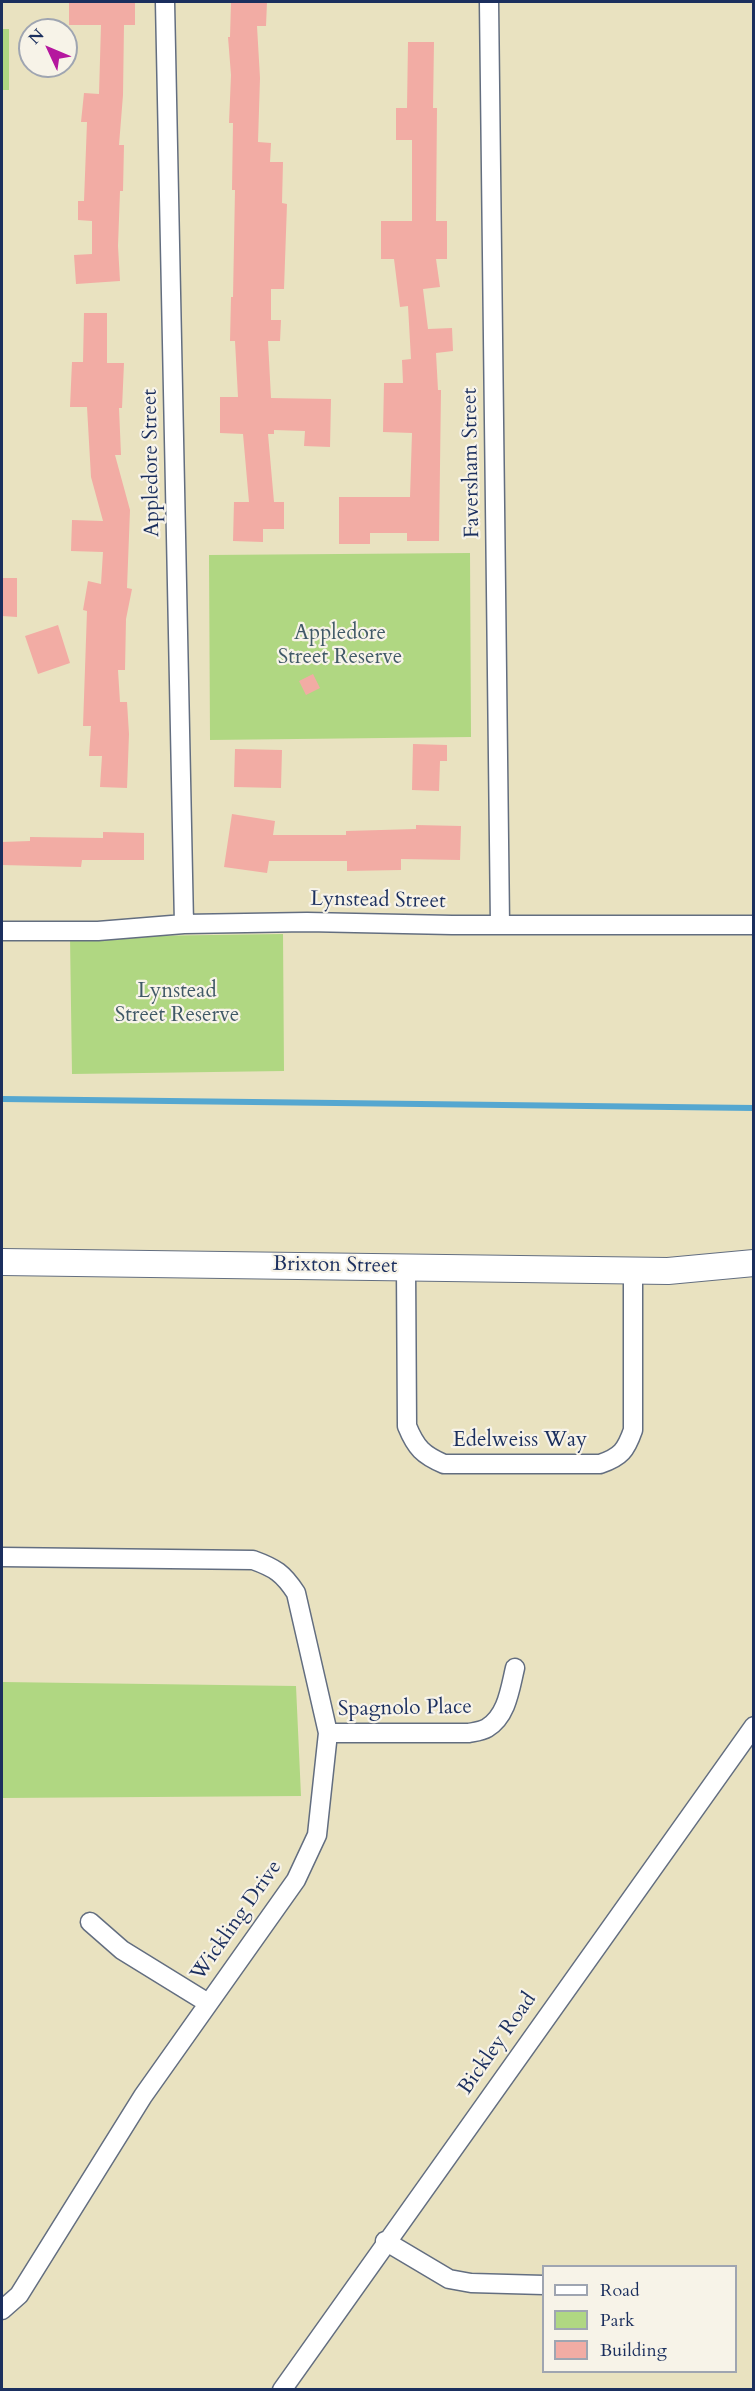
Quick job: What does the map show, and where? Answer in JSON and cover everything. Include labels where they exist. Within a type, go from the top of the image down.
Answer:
[{"type":"main road","name":"Brixton Street","points":[[2,1262],[633,1270],[668,1270],[753,1263]]},
{"type":"main road","name":"Brixton Street","points":[[668,1270],[715,1278],[753,1280]]},
{"type":"street","name":"Appledore Street","points":[[165,2],[184,924]]},
{"type":"street","name":"Faversham Street","points":[[489,2],[500,924]]},
{"type":"street","name":"Lynstead Street","points":[[2,932],[98,931],[184,924],[307,922],[753,925]]},
{"type":"street","name":"Edelweiss Way","points":[[406,1267],[407,1426],[414,1443],[426,1456],[444,1464],[600,1464],[614,1459],[627,1447],[633,1430],[633,1270]]},
{"type":"street","name":"Wickling Drive","points":[[2,1557],[253,1560],[273,1567],[287,1579],[296,1593],[328,1732],[316,1835],[296,1880],[143,2096],[19,2295],[2,2310]]},
{"type":"street","name":"Spagnolo Place","points":[[328,1732],[469,1733],[487,1729],[499,1716],[507,1702],[515,1668]]},
{"type":"street","name":"Bickley Road","points":[[282,2390],[753,1726]]},
{"type":"street","points":[[90,1922],[122,1950],[208,2003]]},
{"type":"street","points":[[386,2241],[449,2279],[471,2283],[542,2285]]},
{"type":"green space","points":[[2,29],[9,29],[9,90],[2,90]]},
{"type":"green space","name":"Appledore Street Reserve","points":[[470,553],[471,737],[210,740],[209,555]]},
{"type":"green space","name":"Lynstead Street Reserve","points":[[283,934],[284,1071],[72,1074],[70,937]]},
{"type":"green space","points":[[2,1682],[296,1686],[301,1796],[2,1798]]},
{"type":"building","points":[[69,2],[135,2],[135,25],[124,25],[123,95],[119,145],[124,145],[118,246],[120,281],[76,284],[74,255],[92,254],[92,221],[78,220],[78,201],[84,201],[87,122],[81,122],[84,93],[99,94],[101,25],[78,25],[78,18],[69,18]]},
{"type":"building","points":[[231,2],[267,2],[266,26],[257,26],[260,78],[258,142],[271,143],[270,162],[283,162],[282,203],[287,204],[284,289],[271,289],[271,320],[281,320],[280,341],[268,341],[271,398],[331,399],[330,447],[304,446],[305,431],[274,430],[274,434],[268,434],[274,502],[284,502],[284,529],[263,529],[263,542],[233,541],[234,502],[249,502],[243,434],[220,433],[220,397],[238,397],[235,341],[230,341],[235,190],[232,190],[233,123],[229,123],[231,75],[228,37],[230,37]]},
{"type":"building","points":[[408,42],[434,42],[433,108],[437,108],[436,221],[447,221],[447,259],[436,259],[440,287],[423,289],[428,329],[452,328],[453,351],[436,353],[438,390],[441,390],[439,541],[407,541],[407,533],[370,533],[370,544],[339,544],[339,497],[410,497],[412,433],[383,432],[384,383],[403,383],[402,360],[411,359],[408,306],[400,307],[394,259],[381,259],[381,221],[412,221],[412,140],[396,140],[396,108],[407,108]]},
{"type":"building","points":[[84,313],[107,313],[107,363],[124,363],[122,408],[119,408],[121,455],[115,455],[130,510],[127,588],[132,589],[126,619],[125,670],[118,670],[120,702],[127,702],[129,734],[127,788],[100,787],[102,756],[89,756],[91,726],[83,726],[87,611],[83,610],[88,581],[101,584],[103,552],[71,551],[72,520],[103,521],[91,477],[87,407],[70,407],[72,362],[83,362]]},
{"type":"building","points":[[2,578],[17,578],[17,617],[2,616]]},
{"type":"building","points":[[58,625],[70,663],[38,674],[25,636]]},
{"type":"building","points":[[313,674],[320,688],[306,695],[299,681]]},
{"type":"building","points":[[413,744],[447,745],[447,761],[440,761],[439,791],[412,790]]},
{"type":"building","points":[[235,749],[282,750],[281,788],[234,787]]},
{"type":"building","points":[[232,814],[275,821],[273,835],[346,835],[346,831],[416,829],[416,825],[461,826],[460,860],[401,859],[401,870],[347,871],[347,861],[269,861],[267,873],[224,867]]},
{"type":"building","points":[[103,832],[144,833],[144,860],[82,860],[81,867],[2,865],[2,842],[30,841],[30,837],[103,838]]},
{"type":"waterway","points":[[2,1099],[754,1108]]}]
